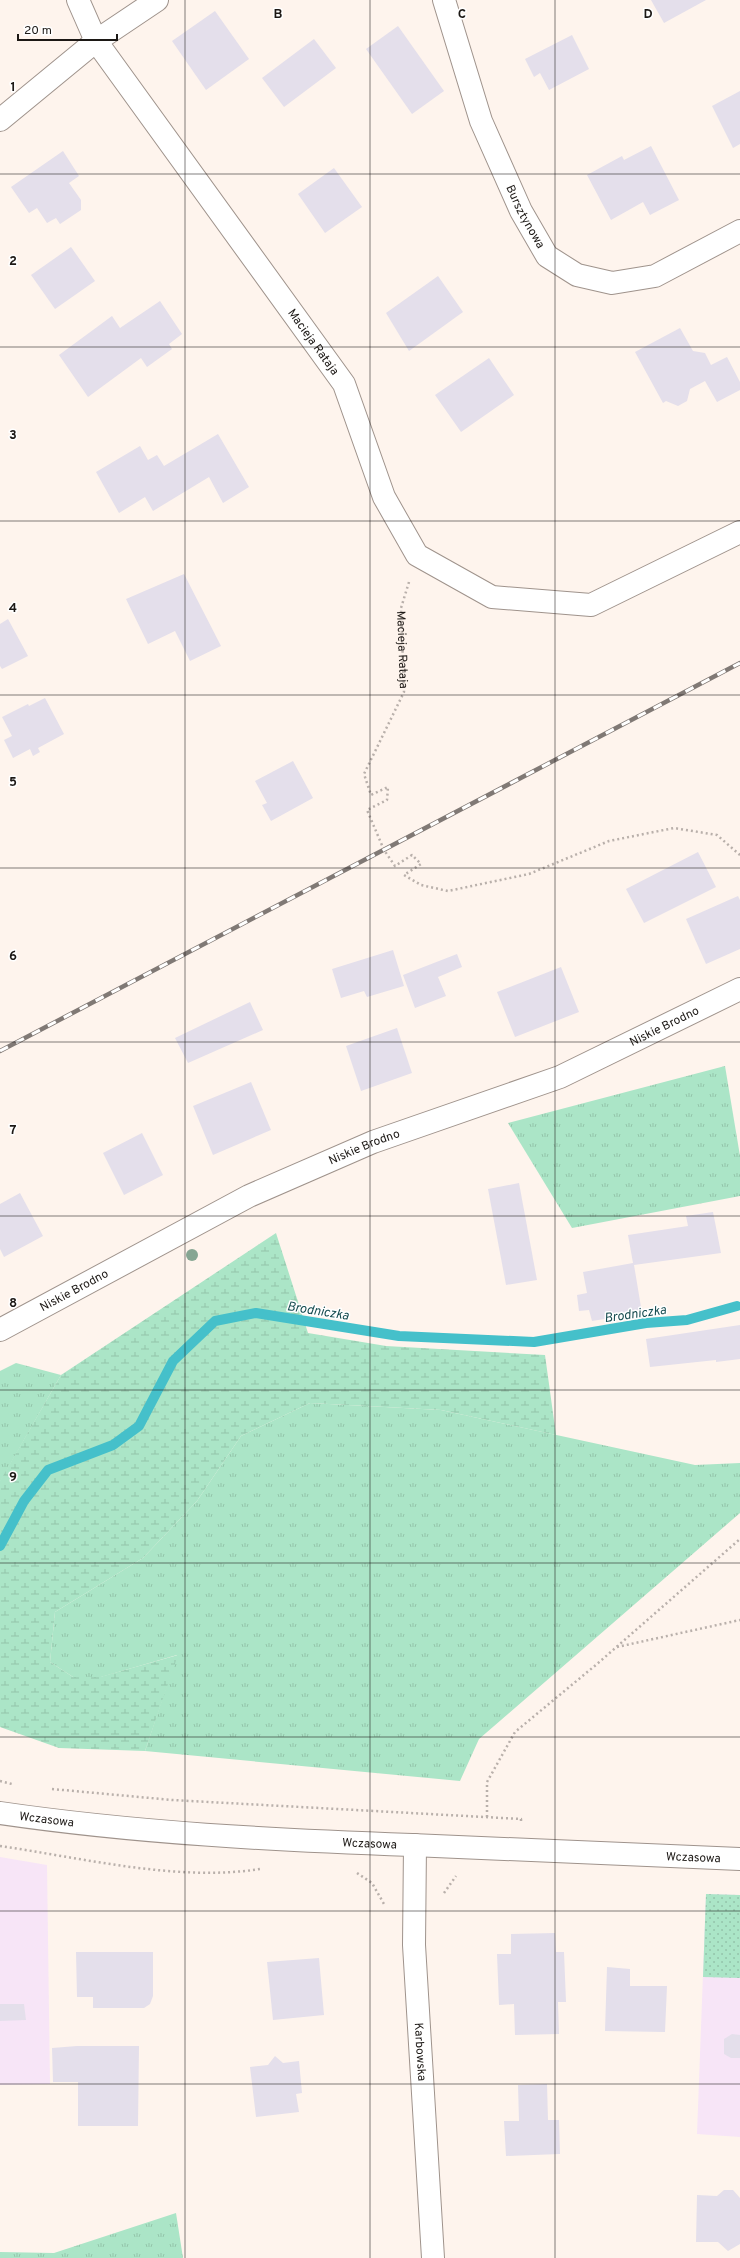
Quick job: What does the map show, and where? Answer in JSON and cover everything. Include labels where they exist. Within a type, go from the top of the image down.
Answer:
[{"type":"street","name":"Macieja Rataja","points":[[78,0],[96,41],[344,384],[384,497],[418,555]]},
{"type":"street","points":[[0,120],[96,41],[157,0]]},
{"type":"street","name":"Bursztynowa","points":[[444,0],[481,121],[521,211],[547,256],[577,275],[612,283],[655,276],[740,231]]},
{"type":"street","points":[[418,555],[492,596],[591,604],[740,532]]},
{"type":"street","name":"Niskie Brodno","points":[[0,1330],[249,1196],[373,1142],[560,1077],[740,989]]},
{"type":"street","name":"Wczasowa","points":[[0,1813],[150,1831],[415,1845],[740,1859]]},
{"type":"street","name":"Karbowska","points":[[415,1845],[414,1945],[433,2258]]},
{"type":"path","name":"Macieja Rataja","points":[[418,555],[401,608],[404,692],[364,774],[371,795],[388,787],[388,800],[367,810],[384,850],[395,866],[412,855],[421,864],[404,875],[421,885],[448,891],[529,874],[609,841],[674,828],[717,835],[740,854]]},
{"type":"path","points":[[487,1817],[487,1782],[515,1732],[617,1647],[740,1539]]},
{"type":"path","points":[[617,1647],[740,1620]]},
{"type":"path","points":[[0,1781],[14,1784]]},
{"type":"path","points":[[45,1788],[187,1801],[521,1819]]},
{"type":"path","points":[[0,1846],[160,1869],[229,1873],[261,1868]]},
{"type":"path","points":[[355,1872],[372,1883],[384,1903],[385,1910]]},
{"type":"path","points":[[440,1898],[455,1876],[460,1874]]},
{"type":"shaded area","points":[[0,1857],[47,1865],[50,2084],[0,2085]]},
{"type":"shaded area","points":[[706,1894],[740,1895],[740,2137],[697,2134]]},
{"type":"green space","points":[[725,1066],[740,1156],[740,1196],[572,1228],[508,1123]]},
{"type":"green space","points":[[276,1233],[308,1333],[386,1346],[545,1355],[556,1435],[441,1410],[310,1403],[241,1436],[197,1501],[143,1558],[55,1612],[50,1662],[73,1677],[100,1677],[178,1655],[145,1751],[59,1748],[0,1727],[0,1481],[61,1375]]},
{"type":"green space","points":[[16,1363],[61,1375],[0,1482],[0,1371]]},
{"type":"green space","points":[[310,1403],[441,1410],[695,1465],[740,1463],[740,1513],[479,1739],[460,1781],[145,1751],[177,1655],[101,1677],[73,1677],[50,1662],[55,1612],[143,1558],[197,1501],[241,1436]]},
{"type":"green space","points":[[706,1894],[740,1895],[740,1978],[703,1977]]},
{"type":"green space","points":[[176,2213],[183,2258],[0,2258],[0,2252],[54,2253]]},
{"type":"building","points":[[651,0],[706,0],[664,23]]},
{"type":"building","points":[[215,11],[249,59],[206,90],[172,41]]},
{"type":"building","points":[[398,26],[444,91],[412,114],[366,49]]},
{"type":"building","points":[[572,35],[589,69],[549,90],[540,73],[534,77],[525,59]]},
{"type":"building","points":[[314,39],[336,68],[284,107],[262,78]]},
{"type":"building","points":[[740,91],[740,144],[733,148],[712,106]]},
{"type":"building","points":[[651,146],[679,200],[650,215],[643,202],[611,220],[587,175],[622,156],[624,160]]},
{"type":"building","points":[[63,151],[79,176],[69,183],[81,200],[81,210],[60,224],[56,218],[47,223],[37,208],[29,213],[11,187]]},
{"type":"building","points":[[334,168],[362,207],[325,233],[298,194]]},
{"type":"building","points":[[71,247],[95,281],[55,309],[31,275]]},
{"type":"building","points":[[438,276],[463,312],[409,351],[386,313]]},
{"type":"building","points":[[160,301],[182,334],[169,344],[172,349],[147,367],[141,358],[88,397],[59,355],[112,316],[120,328]]},
{"type":"building","points":[[680,328],[693,351],[705,353],[711,365],[727,357],[740,382],[740,390],[717,402],[705,381],[690,389],[687,401],[678,406],[666,401],[663,403],[635,352]]},
{"type":"building","points":[[489,358],[514,395],[461,432],[435,395]]},
{"type":"building","points":[[218,434],[249,487],[223,503],[209,477],[153,511],[145,497],[119,513],[96,472],[140,446],[148,460],[157,455],[164,466]]},
{"type":"building","points":[[184,574],[221,646],[190,661],[175,631],[148,644],[126,599]]},
{"type":"building","points":[[8,619],[28,656],[2,669],[0,666],[0,624]]},
{"type":"building","points":[[45,698],[64,734],[38,748],[40,752],[33,756],[30,749],[13,758],[4,740],[12,736],[2,717],[28,704],[29,706]]},
{"type":"building","points":[[293,761],[313,798],[271,821],[262,805],[267,803],[255,781]]},
{"type":"building","points":[[698,852],[716,887],[644,923],[626,889]]},
{"type":"building","points":[[738,896],[740,900],[740,949],[706,964],[686,919]]},
{"type":"building","points":[[393,950],[404,986],[367,997],[364,991],[341,998],[332,969]]},
{"type":"building","points":[[457,954],[462,967],[438,977],[446,996],[415,1008],[403,975]]},
{"type":"building","points":[[561,967],[579,1012],[515,1037],[497,992]]},
{"type":"building","points":[[250,1002],[263,1030],[188,1063],[175,1038]]},
{"type":"building","points":[[397,1028],[412,1073],[361,1091],[346,1046]]},
{"type":"building","points":[[251,1082],[271,1130],[213,1155],[193,1106]]},
{"type":"building","points":[[142,1133],[163,1175],[124,1195],[103,1153]]},
{"type":"building","points":[[519,1183],[537,1280],[506,1285],[488,1189]]},
{"type":"building","points":[[20,1193],[43,1236],[4,1257],[0,1249],[0,1204]]},
{"type":"building","points":[[713,1212],[721,1253],[634,1265],[642,1313],[592,1321],[589,1310],[579,1311],[577,1295],[587,1293],[583,1272],[633,1263],[628,1235],[688,1226],[686,1216]]},
{"type":"building","points":[[740,1325],[740,1359],[650,1367],[646,1339]]},
{"type":"building","points":[[555,1933],[556,1952],[564,1952],[566,2002],[558,2002],[559,2034],[515,2035],[514,2004],[499,2005],[497,1954],[511,1954],[511,1934]]},
{"type":"building","points":[[76,1952],[153,1952],[153,1996],[150,2004],[144,2008],[93,2008],[93,1997],[77,1997]]},
{"type":"building","points":[[319,1958],[324,2015],[273,2020],[267,1962]]},
{"type":"building","points":[[607,1967],[630,1969],[630,1986],[667,1986],[665,2032],[605,2031]]},
{"type":"building","points":[[0,2004],[24,2004],[26,2020],[0,2021]]},
{"type":"building","points":[[732,2034],[740,2035],[740,2058],[731,2058],[724,2054],[724,2039]]},
{"type":"building","points":[[77,2046],[139,2046],[138,2126],[78,2126],[78,2082],[53,2082],[52,2048]]},
{"type":"building","points":[[275,2056],[283,2063],[299,2061],[302,2093],[296,2094],[299,2112],[256,2117],[250,2067],[268,2065]]},
{"type":"building","points":[[547,2084],[548,2120],[559,2120],[560,2154],[506,2156],[504,2121],[519,2121],[518,2085]]},
{"type":"building","points":[[724,2190],[733,2190],[740,2198],[740,2244],[728,2251],[718,2242],[696,2242],[697,2195],[717,2196]]},
{"type":"waterway","name":"Brodniczka","points":[[0,1546],[24,1501],[48,1470],[113,1445],[139,1426],[173,1361],[215,1321],[256,1313],[399,1336],[534,1342],[646,1323],[687,1320],[737,1306]]},
{"type":"railway","points":[[0,1051],[740,663]]}]
